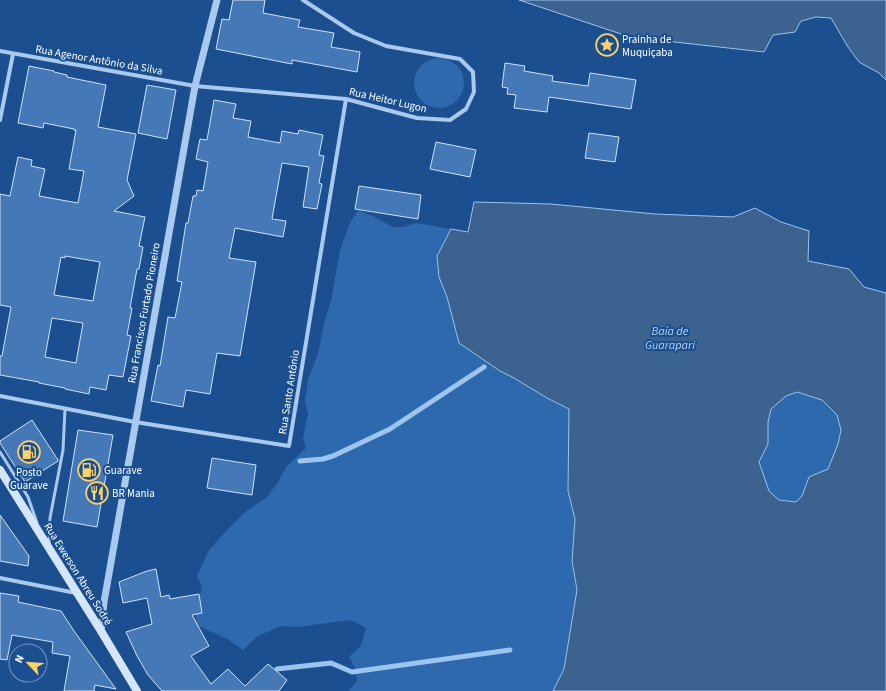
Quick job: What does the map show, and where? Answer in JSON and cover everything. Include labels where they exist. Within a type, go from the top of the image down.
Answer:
[{"type":"main road","name":"Rua Ewerson Abreu Sodré","points":[[0,470],[137,691]]},
{"type":"street","name":"Rua Francisco Furtado Pioneiro","points":[[101,631],[104,602],[117,534],[135,422],[195,86],[217,0]]},
{"type":"street","name":"Rua Heitor Lugon","points":[[195,86],[346,99],[417,118],[450,120],[466,109],[474,92],[473,72],[460,59],[386,46],[354,33],[303,0]]},
{"type":"street","name":"Rua Agenor Antônio da Silva","points":[[0,51],[195,86]]},
{"type":"street","points":[[0,120],[13,54]]},
{"type":"street","name":"Rua Santo Antônio","points":[[0,396],[135,422],[289,446],[346,99]]},
{"type":"street","points":[[0,578],[76,593]]},
{"type":"lane","points":[[49,548],[50,518],[63,450],[65,408]]},
{"type":"lane","points":[[0,452],[28,497],[41,536]]},
{"type":"shaded area","points":[[434,58],[444,58],[457,65],[464,78],[464,88],[457,101],[444,108],[434,108],[425,104],[418,97],[414,88],[414,78],[418,69],[425,62]]},
{"type":"shaded area","points":[[358,210],[393,227],[404,227],[416,223],[451,229],[437,256],[439,277],[447,297],[500,371],[569,409],[568,491],[575,519],[572,561],[577,590],[564,669],[553,691],[348,691],[357,681],[355,668],[349,657],[361,646],[366,628],[351,620],[297,627],[281,626],[258,636],[243,650],[227,639],[195,624],[202,587],[197,576],[209,550],[245,512],[267,497],[278,482],[286,467],[306,448],[303,438],[308,414],[305,402],[308,380],[319,350],[325,319],[331,301],[340,250],[350,223]]},
{"type":"shaded area","points":[[797,392],[822,400],[837,415],[841,430],[838,444],[828,469],[809,477],[802,496],[796,502],[779,500],[769,491],[759,462],[768,444],[768,422],[771,409],[786,396]]},
{"type":"water","points":[[519,0],[886,0],[886,80],[879,73],[859,62],[848,47],[831,18],[816,17],[801,21],[795,32],[773,35],[764,52],[630,37]]},
{"type":"water","name":"Baía de Guarapari","points":[[474,202],[551,204],[655,214],[733,217],[755,208],[781,222],[809,231],[808,261],[849,269],[864,287],[886,293],[886,691],[553,691],[564,669],[577,590],[572,561],[575,519],[568,491],[569,409],[500,371],[459,343],[447,297],[439,277],[437,256],[451,229],[468,232]],"holes":[[[797,392],[822,400],[837,415],[841,430],[838,444],[828,469],[809,477],[802,496],[796,502],[779,500],[769,491],[759,462],[768,444],[768,422],[771,409],[786,396]]]},
{"type":"building","points":[[233,0],[265,0],[263,13],[300,20],[298,27],[334,33],[331,47],[360,52],[357,72],[292,60],[292,64],[216,49],[222,19],[229,20]]},
{"type":"building","points":[[505,63],[525,66],[524,71],[553,76],[552,81],[588,86],[590,73],[636,80],[631,109],[549,97],[547,112],[514,108],[516,95],[507,94],[508,88],[502,87]]},
{"type":"building","points":[[29,66],[54,71],[67,75],[67,77],[106,85],[98,127],[136,134],[127,180],[134,196],[114,211],[145,217],[139,246],[143,247],[139,269],[137,269],[130,308],[132,308],[127,335],[131,336],[123,377],[109,375],[106,390],[90,387],[89,394],[39,382],[0,375],[0,356],[2,356],[11,307],[0,305],[0,194],[10,196],[18,157],[32,160],[31,166],[45,169],[39,196],[78,203],[84,171],[69,169],[76,130],[44,123],[43,128],[18,123]],"holes":[[[65,256],[100,262],[93,301],[54,295],[61,257],[65,258]],[[52,318],[83,323],[76,363],[45,357]]]},
{"type":"building","points":[[147,85],[176,90],[167,139],[138,133]]},
{"type":"building","points":[[214,100],[236,104],[233,118],[251,121],[248,137],[280,143],[282,131],[298,134],[299,130],[323,135],[319,155],[324,156],[319,183],[322,184],[317,209],[303,207],[309,167],[282,163],[272,219],[286,221],[283,237],[235,228],[229,258],[256,262],[240,356],[217,353],[210,394],[186,390],[183,407],[151,401],[158,365],[160,366],[168,317],[175,318],[182,282],[177,281],[186,223],[188,223],[193,196],[196,196],[197,190],[203,191],[208,162],[196,159],[200,139],[207,140]]},
{"type":"building","points":[[589,133],[619,137],[615,162],[585,158]]},
{"type":"building","points":[[436,142],[476,150],[470,177],[430,169]]},
{"type":"building","points":[[359,186],[421,195],[418,219],[355,209]]},
{"type":"building","name":"Posto Guarave","points":[[32,420],[58,461],[25,482],[0,441]]},
{"type":"building","name":"Guarave","points":[[78,430],[113,435],[97,527],[63,521]]},
{"type":"building","points":[[212,458],[256,465],[252,495],[207,488]]},
{"type":"building","points":[[0,515],[29,556],[28,566],[0,561]]},
{"type":"building","points":[[156,569],[161,597],[169,595],[170,599],[199,594],[202,613],[192,615],[209,646],[191,656],[211,684],[228,669],[245,686],[268,664],[287,680],[279,691],[162,691],[148,675],[126,632],[152,624],[147,598],[123,603],[119,582]]},
{"type":"building","points":[[0,593],[19,596],[18,602],[61,611],[116,689],[95,685],[94,691],[64,691],[70,656],[52,653],[53,642],[12,635],[10,643],[8,643],[7,660],[0,659]]},
{"type":"waterway","points":[[300,461],[323,459],[333,456],[390,429],[484,367]]},
{"type":"waterway","points":[[277,669],[331,663],[352,672],[510,650]]},
{"type":"place","name":"Prainha de Muquiçaba","points":[[607,45]]},
{"type":"place","name":"Posto Guarave","points":[[29,452]]},
{"type":"place","name":"Guarave","points":[[89,470]]},
{"type":"place","name":"BR Mania","points":[[97,493]]}]
